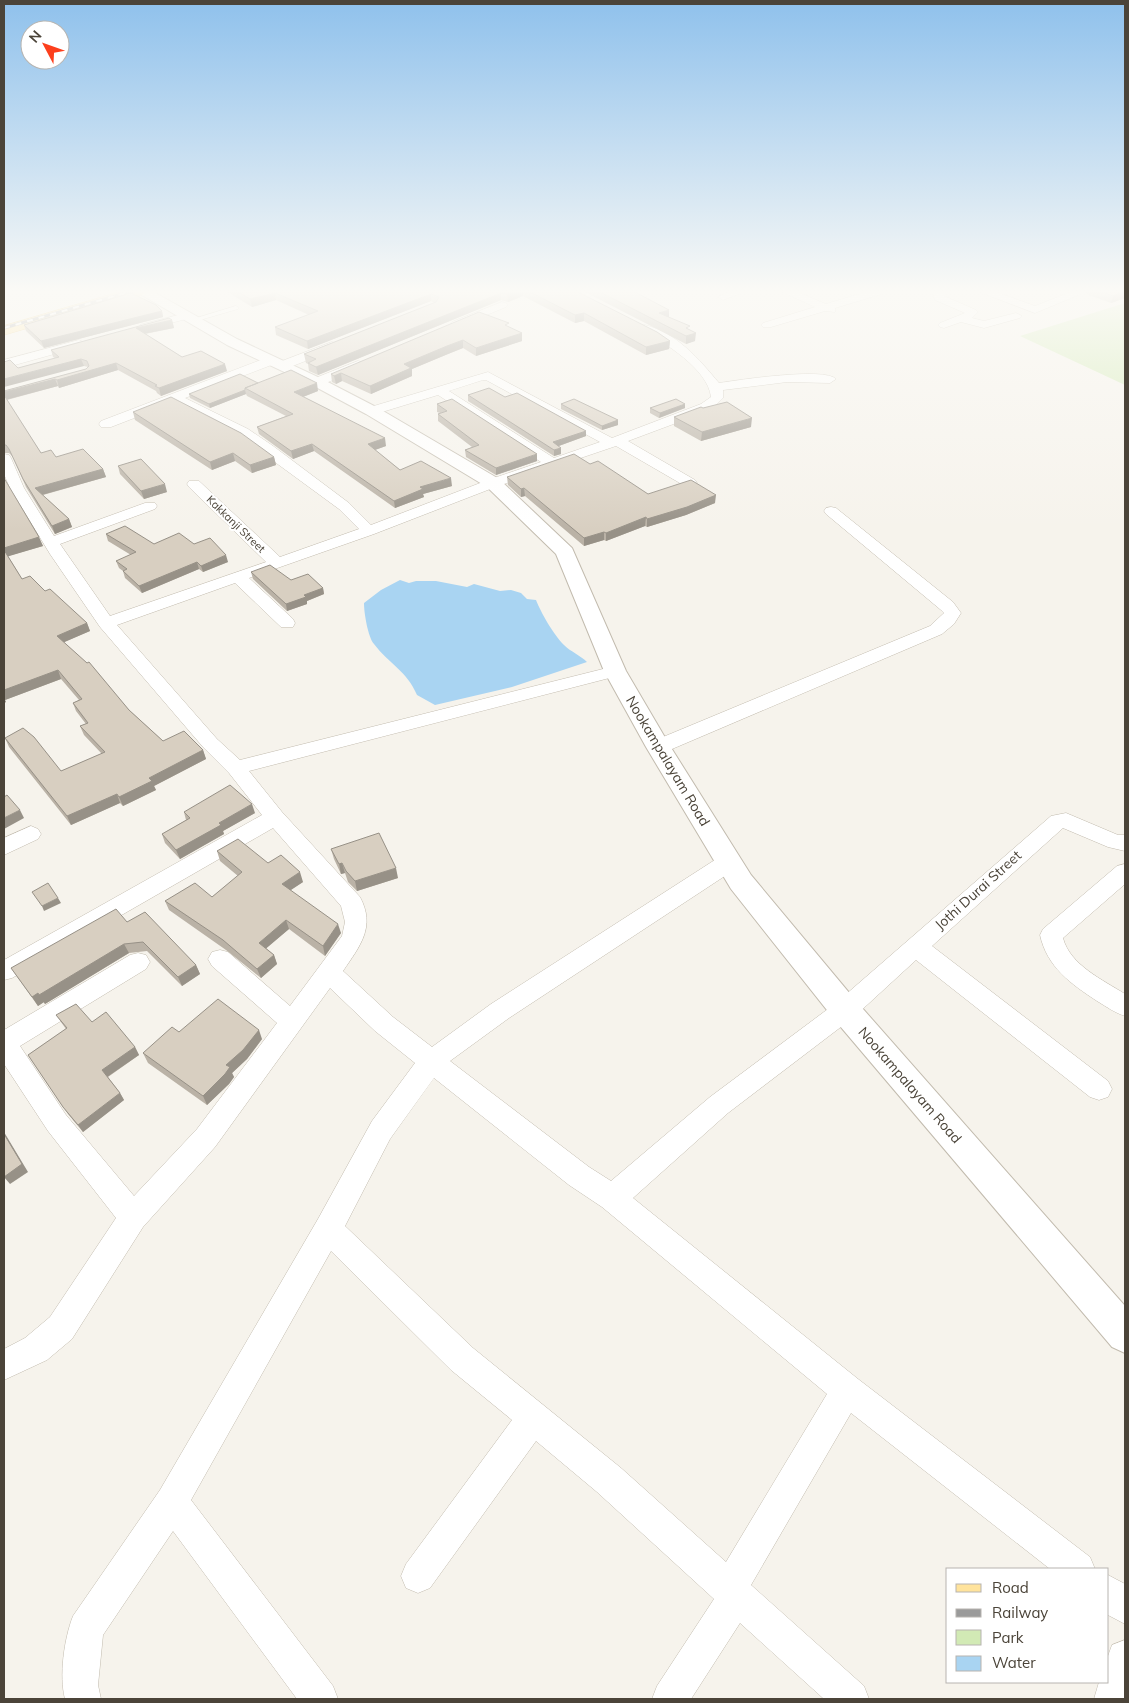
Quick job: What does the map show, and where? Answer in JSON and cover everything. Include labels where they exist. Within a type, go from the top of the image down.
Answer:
[{"type":"street","points":[[106,424],[254,370]]},
{"type":"street","name":"Nookampalayam Road","points":[[292,370],[372,411],[493,483],[565,552],[615,671],[658,747],[741,882],[845,1010],[1125,1334]]},
{"type":"street","points":[[317,382],[345,370]]},
{"type":"street","points":[[106,623],[369,531],[493,483],[615,442],[706,407],[717,398],[716,387],[702,370]]},
{"type":"street","points":[[372,411],[481,376],[488,376],[690,483]]},
{"type":"street","points":[[716,387],[788,378],[830,379]]},
{"type":"street","points":[[439,390],[552,463]]},
{"type":"street","points":[[176,399],[242,432],[268,449],[344,506],[369,531]]},
{"type":"street","points":[[4,458],[17,488],[106,623],[210,743],[236,768],[275,817],[352,903],[356,922],[353,938],[329,972],[206,1138],[133,1217],[61,1328],[36,1349],[4,1364]]},
{"type":"street","name":"Kakkanji Street","points":[[194,484],[277,564]]},
{"type":"street","points":[[51,542],[150,506]]},
{"type":"street","points":[[658,747],[936,630],[948,620],[953,613],[947,606],[831,511]]},
{"type":"street","points":[[238,577],[287,623]]},
{"type":"street","points":[[236,768],[615,671]]},
{"type":"street","points":[[4,971],[275,817]]},
{"type":"street","name":"Jothi Durai Street","points":[[612,1198],[720,1105],[845,1010],[1058,821],[1074,822],[1115,842],[1125,843]]},
{"type":"street","points":[[4,847],[31,834]]},
{"type":"street","points":[[83,1699],[80,1685],[86,1629],[172,1502],[328,1229],[381,1130],[431,1061],[500,1011],[729,862]]},
{"type":"street","points":[[1125,872],[1051,935],[1052,945],[1064,964],[1125,1006]]},
{"type":"street","points":[[915,946],[1099,1089]]},
{"type":"street","points":[[220,959],[291,1022]]},
{"type":"street","points":[[133,1217],[57,1123],[4,1043],[138,962]]},
{"type":"street","points":[[329,972],[384,1024],[579,1176],[612,1198],[847,1390],[1077,1568]]},
{"type":"street","points":[[328,1229],[462,1359],[609,1480],[851,1699]]},
{"type":"street","points":[[670,1699],[733,1593],[847,1390]]},
{"type":"street","points":[[418,1576],[533,1418]]},
{"type":"street","points":[[172,1502],[320,1699]]},
{"type":"street","points":[[1109,1593],[1125,1606]]},
{"type":"street","points":[[1112,1699],[1125,1658]]},
{"type":"green space","points":[[1094,370],[1125,370],[1125,385]]},
{"type":"water","points":[[400,580],[409,583],[436,581],[467,587],[474,584],[500,591],[511,590],[521,593],[527,599],[536,600],[548,624],[560,641],[587,662],[512,687],[435,705],[417,695],[403,674],[374,644],[368,631],[364,603],[381,590]]},
{"type":"building","points":[[4,370],[37,370],[4,379]]},
{"type":"building","points":[[81,370],[90,370],[57,380],[4,391]]},
{"type":"building","points":[[130,370],[207,370],[159,388],[155,386],[157,385]]},
{"type":"building","points":[[292,370],[317,383],[294,392],[385,438],[368,444],[400,470],[421,461],[451,478],[420,487],[423,489],[394,501],[312,444],[291,451],[257,427],[293,414],[245,388]]},
{"type":"building","points":[[339,370],[405,370],[370,386],[341,373],[334,376],[331,374]]},
{"type":"building","points":[[240,374],[258,383],[209,404],[189,394]]},
{"type":"building","points":[[489,388],[505,397],[517,393],[586,431],[553,442],[561,448],[554,450],[468,395]]},
{"type":"building","points":[[4,395],[41,453],[51,450],[56,457],[83,449],[103,469],[35,488],[69,519],[52,526],[23,479],[9,449],[4,445]]},
{"type":"building","points":[[171,397],[241,433],[274,457],[250,465],[233,453],[210,462],[133,412]]},
{"type":"building","points":[[452,399],[537,454],[496,468],[465,450],[479,445],[438,414],[447,411],[437,404]]},
{"type":"building","points":[[574,399],[618,420],[602,426],[561,404]]},
{"type":"building","points":[[676,399],[685,404],[660,413],[650,408]]},
{"type":"building","points":[[727,402],[752,418],[702,432],[674,417],[701,407]]},
{"type":"building","points":[[574,454],[590,464],[598,461],[648,494],[691,480],[716,495],[687,507],[647,519],[646,517],[606,533],[584,538],[524,488],[521,489],[507,477]]},
{"type":"building","points":[[141,459],[165,484],[141,491],[118,466]]},
{"type":"building","points":[[4,478],[39,537],[4,548]]},
{"type":"building","points":[[125,526],[154,544],[179,533],[194,544],[210,538],[226,555],[201,566],[197,562],[139,586],[123,571],[127,569],[116,561],[136,552],[106,534]]},
{"type":"building","points":[[4,550],[22,579],[30,576],[45,591],[50,589],[87,623],[57,636],[87,663],[89,662],[129,710],[163,741],[184,731],[203,750],[149,778],[152,781],[119,797],[117,794],[67,816],[5,738],[23,728],[34,737],[61,771],[105,752],[80,726],[88,723],[73,703],[82,699],[58,670],[4,690]]},
{"type":"building","points":[[270,565],[291,580],[308,574],[323,588],[304,595],[306,597],[286,604],[251,572]]},
{"type":"building","points":[[230,785],[252,804],[219,823],[221,825],[176,850],[162,834],[190,818],[184,812]]},
{"type":"building","points":[[7,795],[20,810],[4,818],[4,797]]},
{"type":"building","points":[[379,833],[396,868],[355,881],[342,863],[339,864],[331,849]]},
{"type":"building","points":[[238,839],[268,863],[281,855],[300,872],[282,884],[338,924],[323,946],[286,920],[259,943],[274,955],[257,969],[223,940],[165,901],[195,883],[212,897],[242,872],[217,851]]},
{"type":"building","points":[[48,883],[58,898],[42,906],[32,892]]},
{"type":"building","points":[[116,909],[127,922],[145,912],[196,965],[178,977],[143,942],[124,944],[39,995],[38,993],[32,997],[11,968]]},
{"type":"building","points":[[218,999],[259,1030],[243,1050],[226,1065],[230,1067],[225,1074],[203,1096],[143,1053],[172,1027],[179,1032]]},
{"type":"building","points":[[76,1004],[92,1022],[106,1012],[135,1047],[102,1070],[120,1093],[78,1125],[63,1107],[28,1055],[67,1028],[56,1015]]},
{"type":"building","points":[[4,1134],[22,1164],[4,1177]]}]
